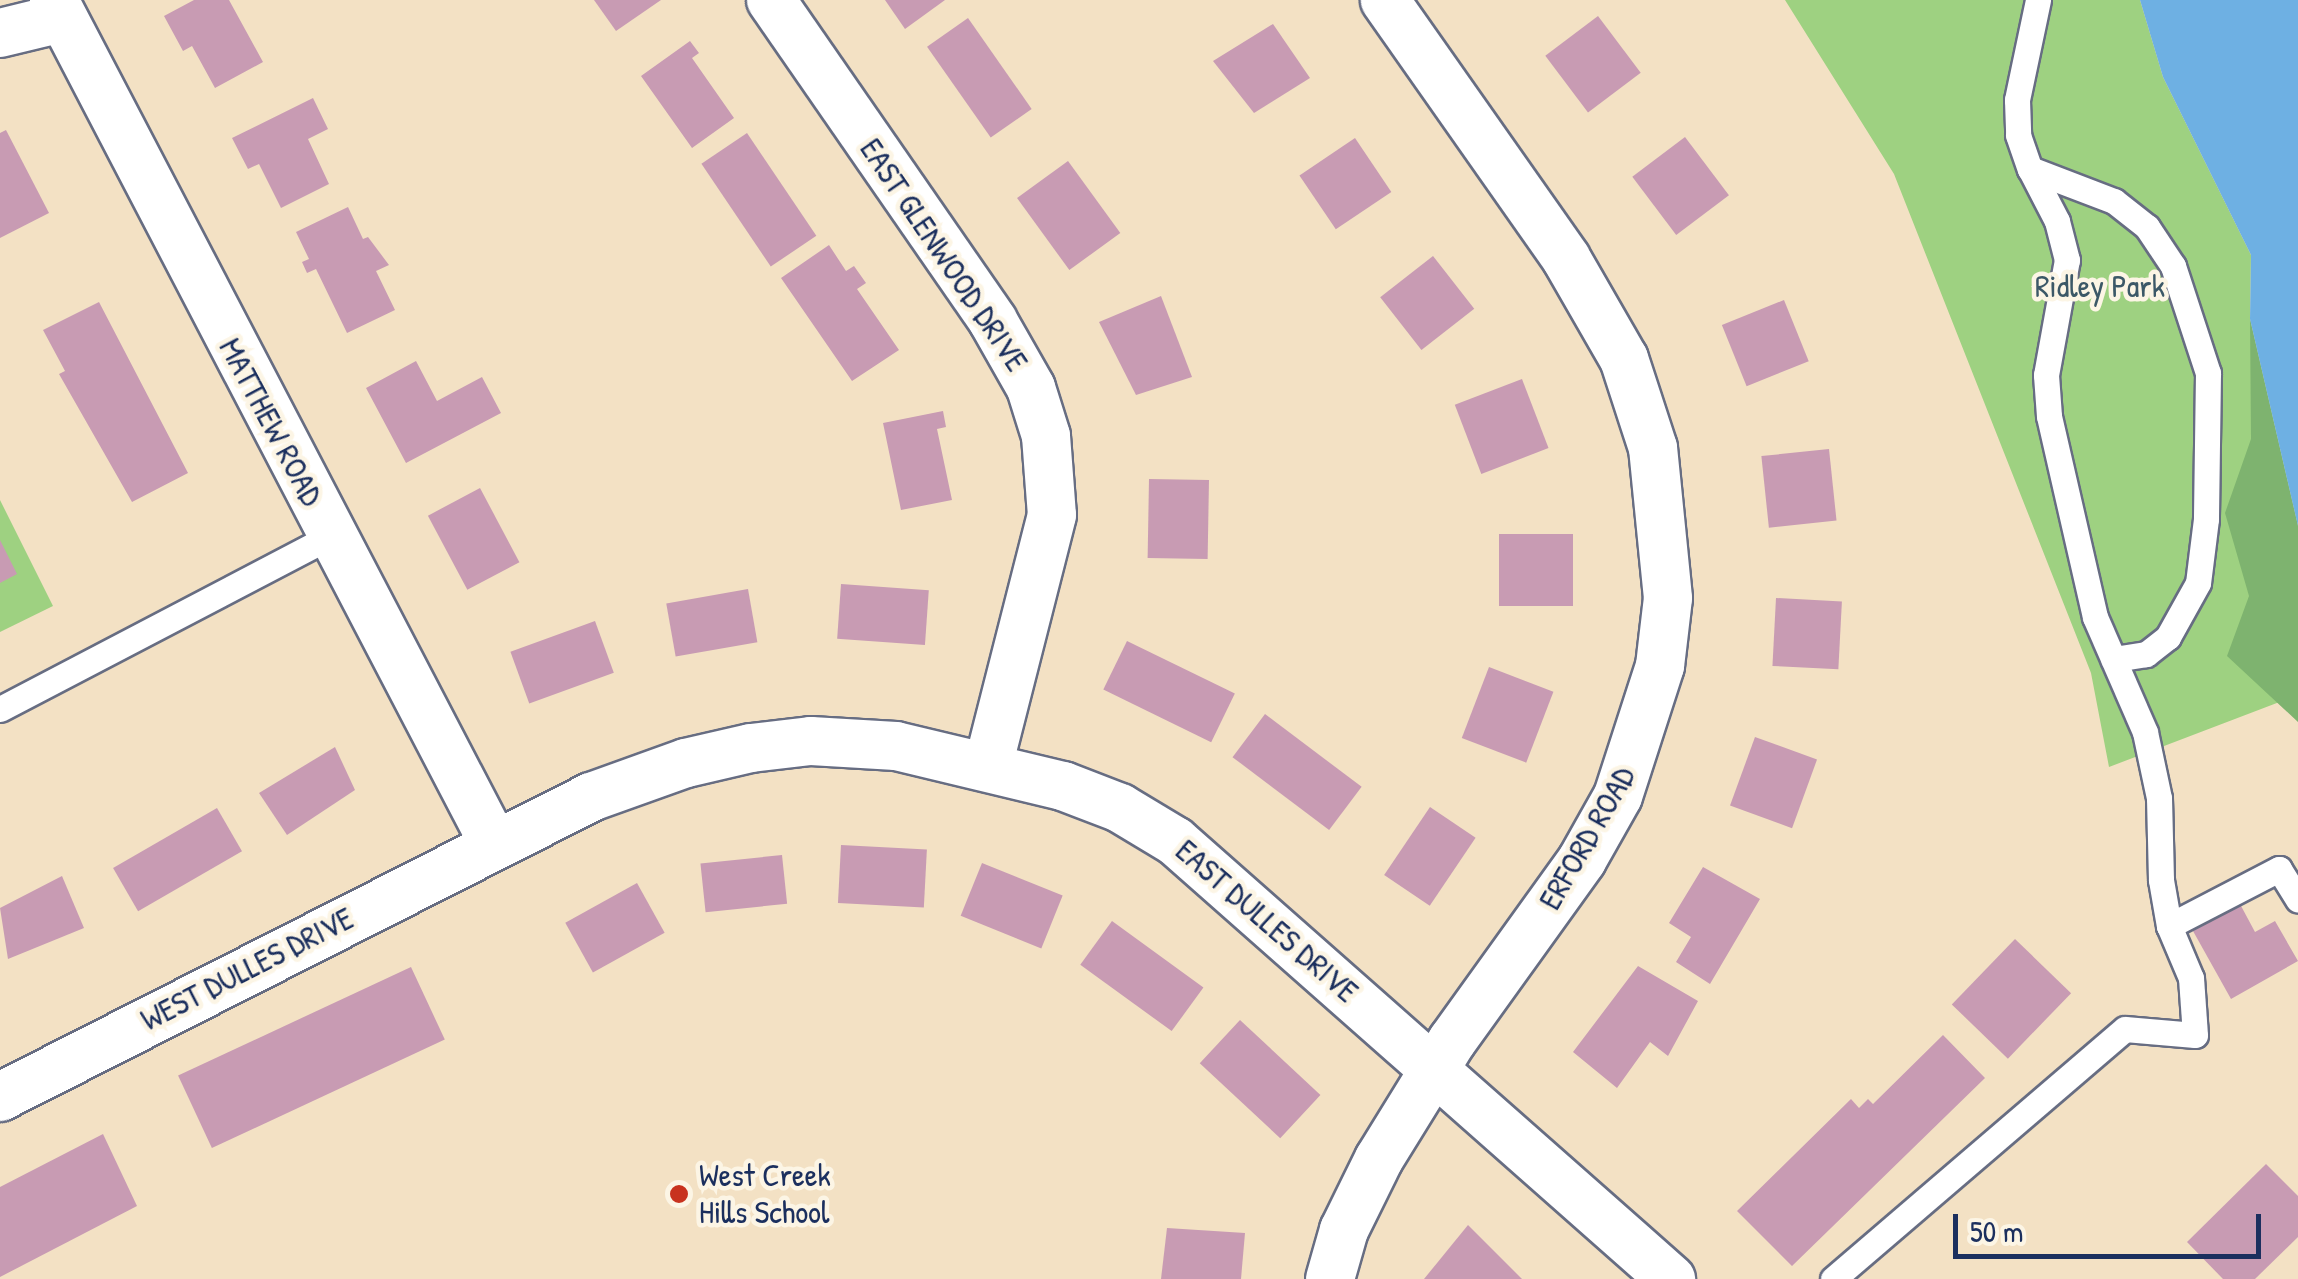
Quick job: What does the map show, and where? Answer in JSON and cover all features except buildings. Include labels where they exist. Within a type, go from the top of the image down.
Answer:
[{"type":"street","name":"EAST GLENWOOD DRIVE","points":[[771,0],[993,322],[1031,388],[1046,436],[1052,515],[988,766]]},
{"type":"street","name":"ERFORD ROAD","points":[[1330,1279],[1344,1230],[1379,1160],[1434,1070],[1582,860],[1618,796],[1660,666],[1668,598],[1665,516],[1638,393],[1606,326],[1386,0]]},
{"type":"street","points":[[0,33],[58,9]]},
{"type":"street","name":"MATTHEW ROAD","points":[[58,9],[494,842]]},
{"type":"street","name":"EAST DULLES DRIVE","points":[[494,842],[686,762],[752,748],[812,742],[896,746],[988,766],[1120,808],[1176,841],[1671,1279]]},
{"type":"street","name":"WEST DULLES DRIVE","points":[[0,1097],[494,842]]},
{"type":"lane","points":[[1833,1279],[2125,1028],[2196,1035],[2191,978],[2169,926],[2159,798],[2145,732],[2094,618],[2049,416],[2046,375],[2068,260],[2057,220],[2030,169],[2018,135],[2017,100],[2038,0]]},
{"type":"lane","points":[[2030,169],[2114,201],[2147,228],[2173,266],[2208,373],[2206,519],[2198,582],[2168,637],[2146,654],[2114,659]]},
{"type":"lane","points":[[0,709],[331,536]]},
{"type":"lane","points":[[2169,926],[2280,869],[2298,900]]},
{"type":"green space","name":"Ridley Park","points":[[1785,0],[2140,0],[2163,77],[2251,255],[2250,319],[2298,526],[2298,695],[2109,767],[2091,673],[1894,174]]},
{"type":"green space","points":[[2250,319],[2298,526],[2298,722],[2227,656],[2249,596],[2225,513],[2251,439]]},
{"type":"green space","points":[[0,500],[53,606],[0,632]]},
{"type":"water","points":[[2140,0],[2298,0],[2298,526],[2250,319],[2251,255],[2163,77]]},
{"type":"place","name":"West Creek Hills School","points":[[679,1194]]}]
